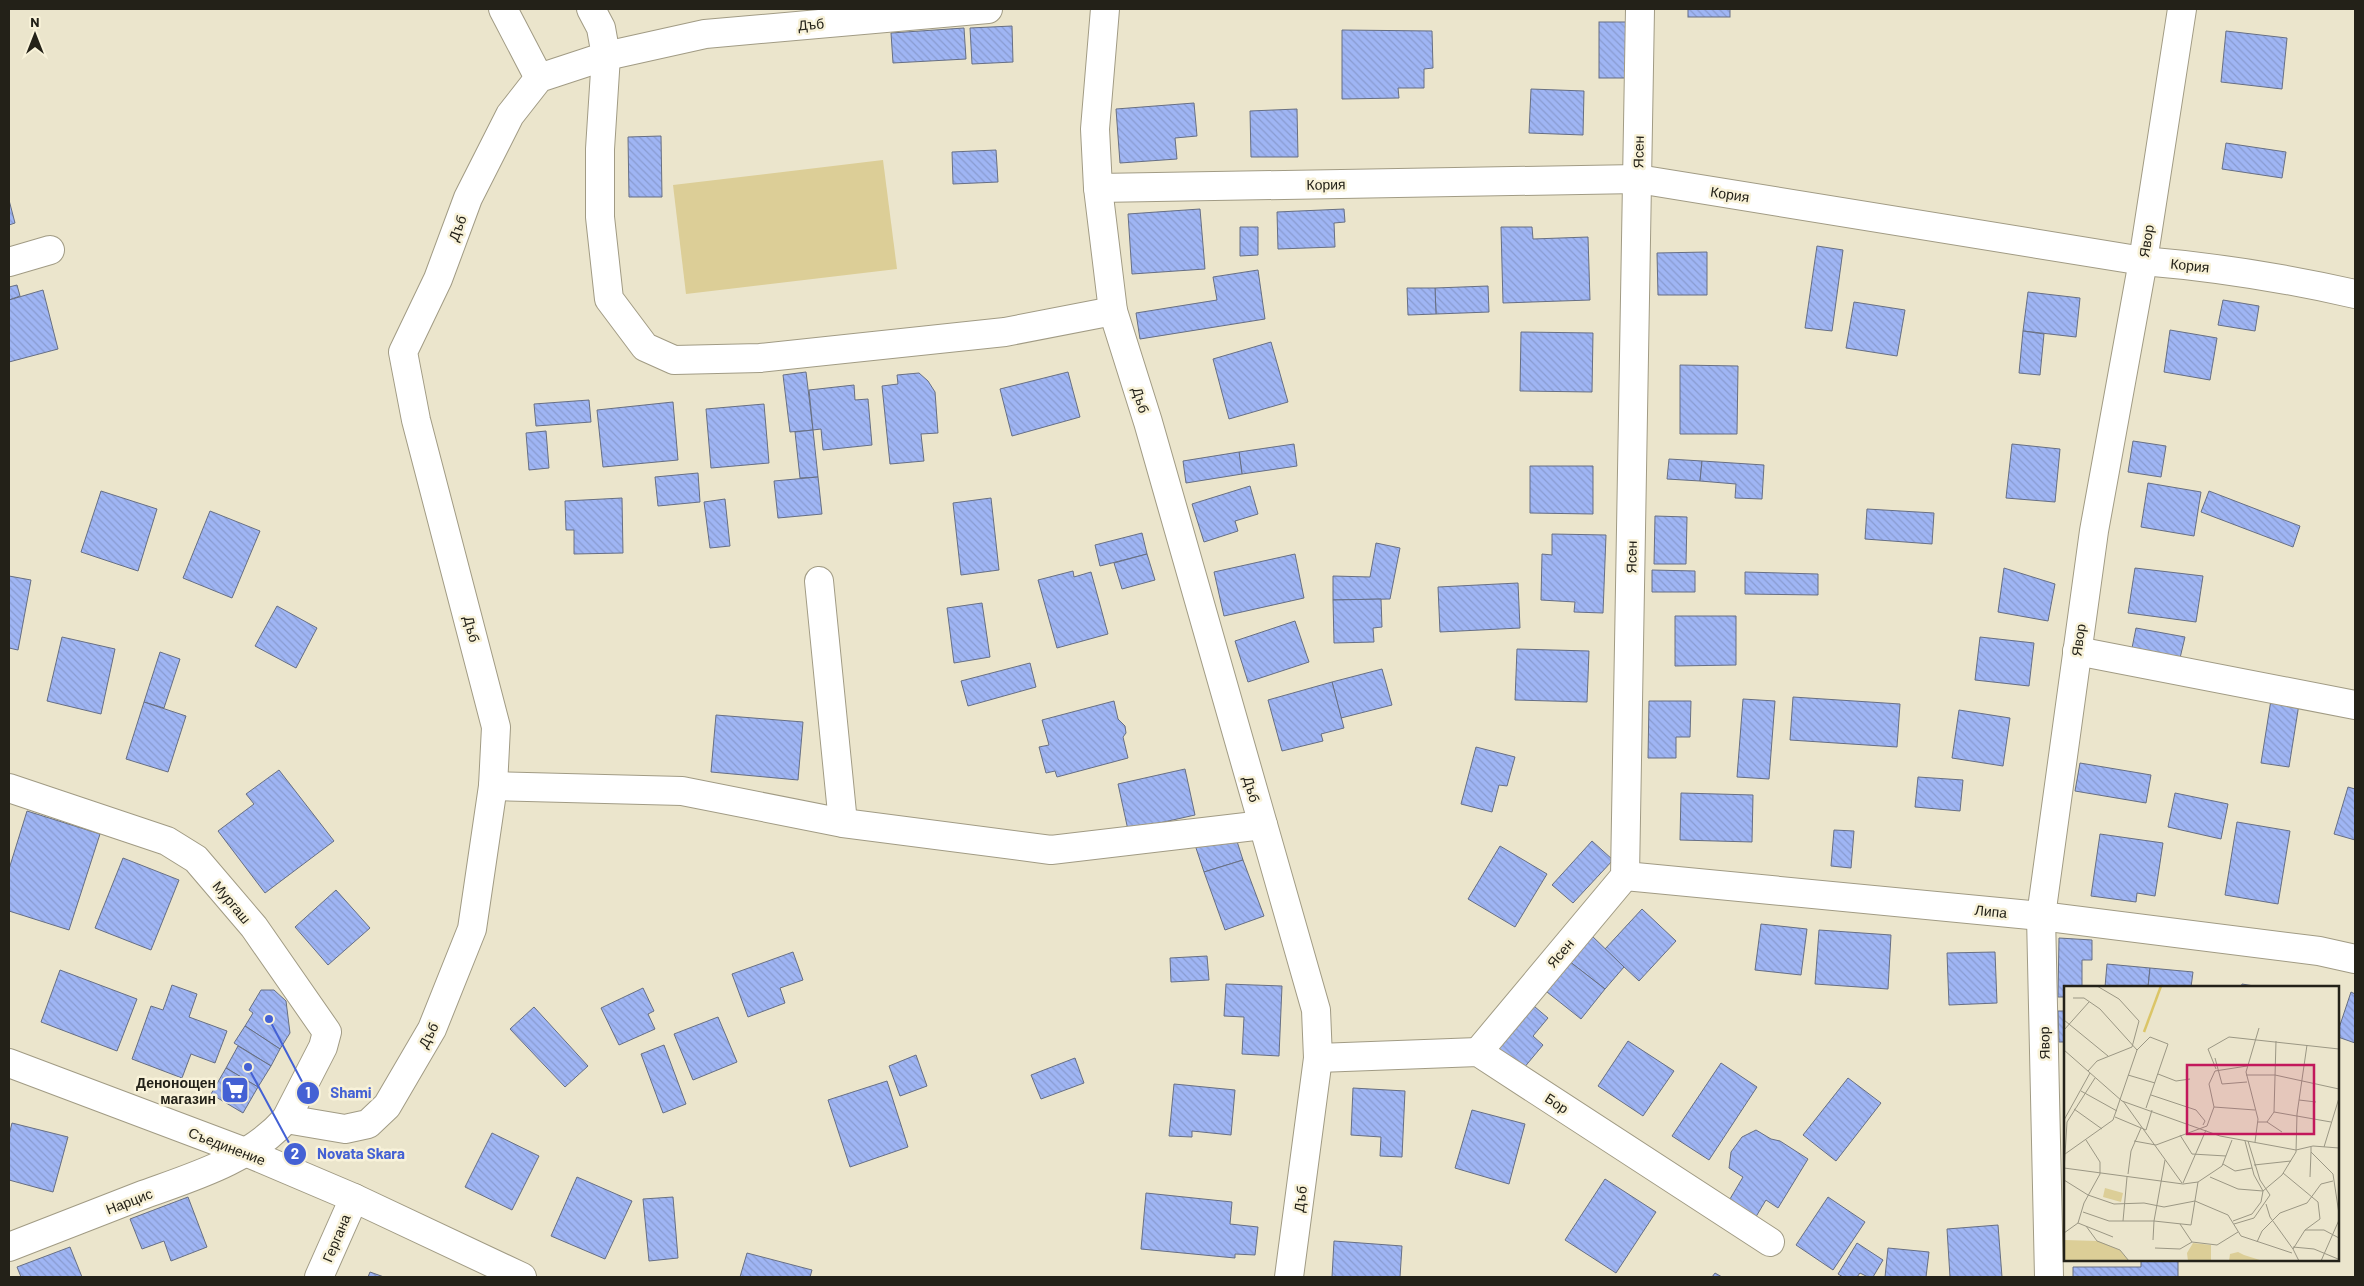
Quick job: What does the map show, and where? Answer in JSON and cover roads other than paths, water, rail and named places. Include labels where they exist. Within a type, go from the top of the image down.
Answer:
[{"type":"street","points":[[503,9],[539,78]]},
{"type":"street","points":[[591,9],[600,28],[606,56],[600,149],[600,217],[609,299],[645,347],[674,360],[760,358],[1005,332],[1113,311]]},
{"type":"street","name":"Дъб","points":[[286,1119],[345,1129],[368,1124],[386,1106],[432,1029],[472,929],[493,786],[496,727],[416,420],[403,352],[438,279],[472,190],[510,115],[539,78],[606,56],[704,34],[988,9]]},
{"type":"street","name":"Дъб","points":[[1105,9],[1095,129],[1098,188],[1113,311],[1148,422],[1316,1010],[1318,1058],[1290,1277]]},
{"type":"street","name":"Ясен","points":[[1478,1052],[1625,876],[1640,9]]},
{"type":"street","name":"Явор","points":[[2049,1277],[2041,916],[2094,531],[2142,260],[2182,9]]},
{"type":"street","name":"Кория","points":[[1098,188],[1638,179],[2142,260],[2200,266],[2296,280],[2355,294]]},
{"type":"street","points":[[9,262],[50,250]]},
{"type":"street","points":[[819,581],[843,823]]},
{"type":"street","points":[[2077,650],[2355,705]]},
{"type":"street","points":[[493,786],[682,791],[843,823],[1051,850],[1263,825]]},
{"type":"street","name":"Мургаш","points":[[9,788],[167,841],[196,859],[254,927],[327,1032],[323,1047],[286,1119]]},
{"type":"street","name":"Липа","points":[[1625,876],[2041,916],[2319,951],[2355,959]]},
{"type":"street","points":[[1318,1058],[1478,1052]]},
{"type":"street","name":"Бор","points":[[1478,1052],[1770,1242]]},
{"type":"street","name":"Съединение","points":[[9,1063],[248,1153],[354,1198],[522,1277]]},
{"type":"street","points":[[248,1153],[275,1132],[286,1119]]},
{"type":"street","name":"Нарцис","points":[[9,1247],[248,1153]]},
{"type":"street","name":"Гергана","points":[[319,1277],[354,1198]]},
{"type":"place","name":"Shami","points":[[269,1019]]},
{"type":"place","name":"Novata Skara","points":[[248,1067]]},
{"type":"place","name":"Денонощен магазин","points":[[235,1090]]}]
